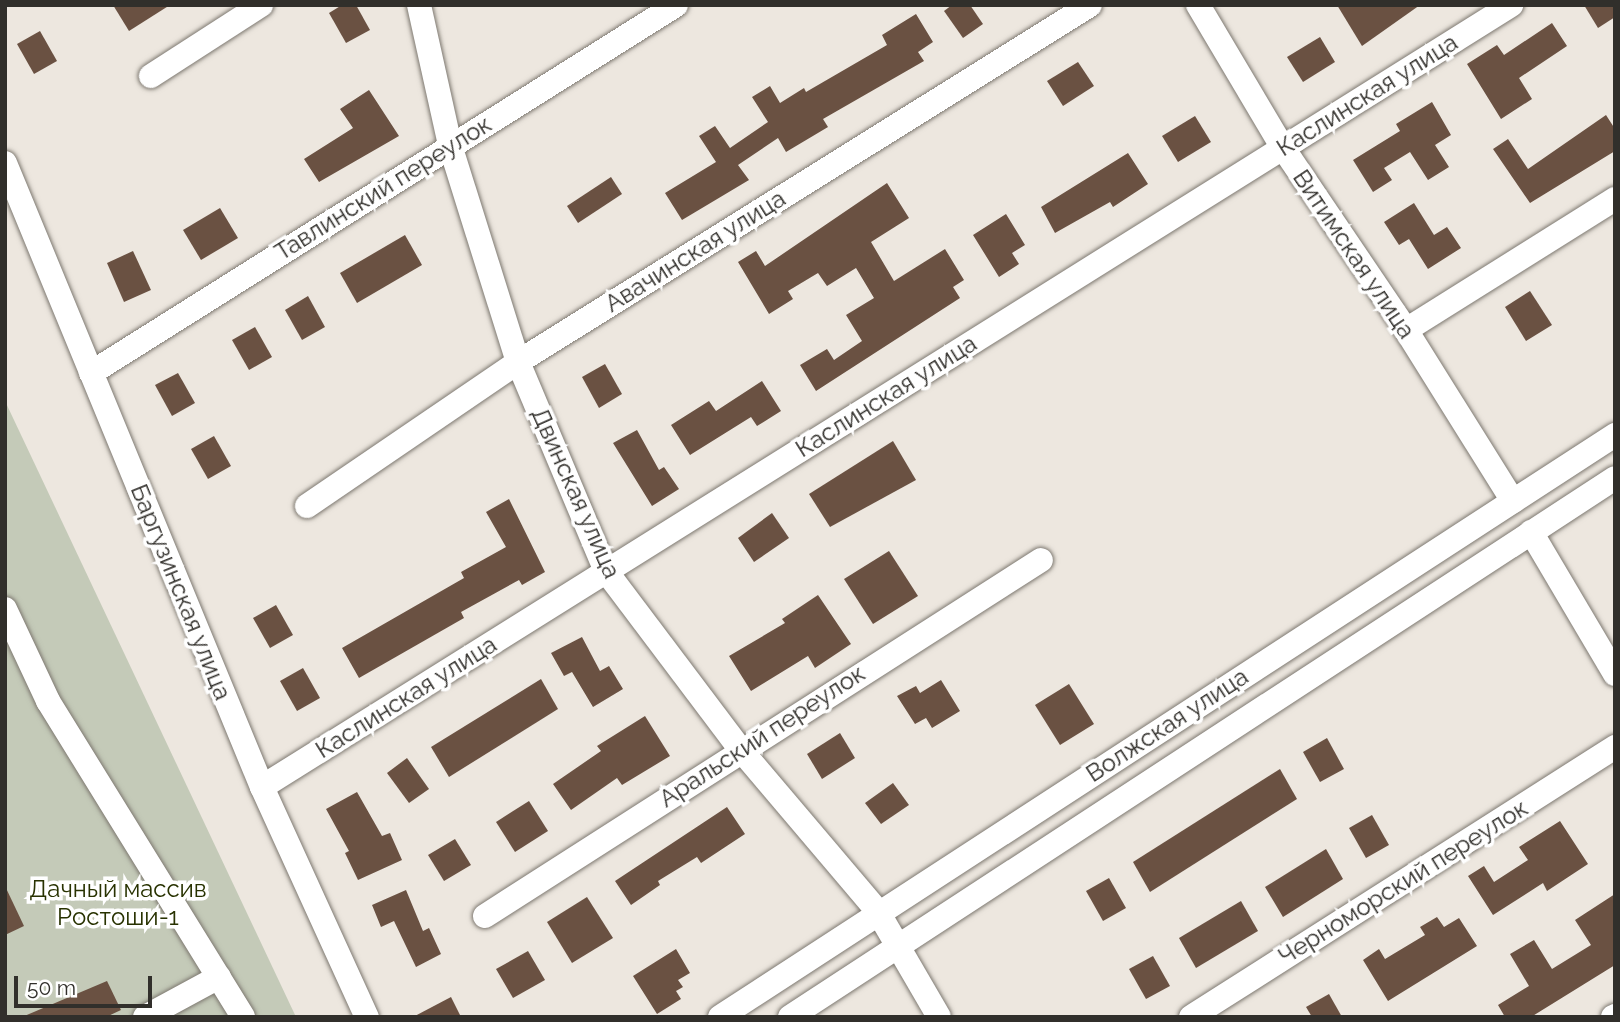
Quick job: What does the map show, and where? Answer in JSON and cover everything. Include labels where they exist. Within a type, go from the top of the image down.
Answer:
[{"type":"street","points":[[151,76],[261,5]]},
{"type":"street","name":"Двинская улица","points":[[419,5],[450,145],[518,362],[606,571],[740,749],[878,912],[939,1017]]},
{"type":"street","name":"Тавлинский переулок","points":[[90,373],[676,5]]},
{"type":"street","name":"Авачинская улица","points":[[307,506],[518,362],[1090,5]]},
{"type":"street","name":"Витимская улица","points":[[1198,5],[1283,148],[1406,330],[1513,501]]},
{"type":"street","name":"Каслинская улица","points":[[262,787],[1511,5]]},
{"type":"street","name":"Баргузинская улица","points":[[5,163],[262,787],[367,1017]]},
{"type":"street","points":[[1406,330],[1615,199]]},
{"type":"street","name":"Волжская улица","points":[[720,1017],[1615,435]]},
{"type":"street","name":"Волжская улица","points":[[790,1017],[1615,478]]},
{"type":"street","points":[[1531,531],[1615,674]]},
{"type":"street","name":"Аральский переулок","points":[[485,916],[740,749],[1041,560]]},
{"type":"street","points":[[5,608],[48,701],[243,1017]]},
{"type":"street","name":"Черноморский переулок","points":[[1191,1017],[1615,747]]},
{"type":"street","points":[[145,1017],[219,978]]},
{"type":"green space","name":"Дачный массив Ростоши-1","points":[[5,401],[296,1017],[5,1017]]},
{"type":"building","points":[[113,5],[170,5],[129,31]]},
{"type":"building","points":[[342,5],[356,5],[370,30],[346,43],[329,13]]},
{"type":"building","points":[[952,5],[970,5],[983,24],[963,38],[944,11]]},
{"type":"building","points":[[1337,5],[1420,5],[1362,46]]},
{"type":"building","points":[[1584,5],[1615,5],[1615,17],[1598,28]]},
{"type":"building","points":[[916,14],[933,42],[918,52],[924,61],[823,119],[828,127],[786,152],[778,138],[738,165],[749,180],[682,220],[665,193],[716,162],[699,136],[715,126],[730,148],[768,122],[752,97],[770,86],[780,103],[804,88],[806,92],[887,45],[882,35]]},
{"type":"building","points":[[1552,23],[1567,46],[1519,78],[1532,99],[1501,119],[1467,64],[1497,45],[1504,55]]},
{"type":"building","points":[[40,31],[57,61],[34,74],[17,44]]},
{"type":"building","points":[[1320,37],[1335,62],[1303,82],[1287,57]]},
{"type":"building","points":[[1078,62],[1094,86],[1063,106],[1047,81]]},
{"type":"building","points":[[369,90],[399,136],[319,182],[304,159],[353,128],[340,109]]},
{"type":"building","points":[[1432,102],[1451,135],[1435,145],[1449,167],[1428,180],[1410,152],[1384,168],[1392,180],[1373,192],[1353,160],[1400,131],[1396,124]]},
{"type":"building","points":[[1606,115],[1615,129],[1615,151],[1530,203],[1493,149],[1508,139],[1528,169]]},
{"type":"building","points":[[1195,116],[1211,142],[1178,162],[1162,136]]},
{"type":"building","points":[[1128,153],[1148,184],[1113,207],[1110,202],[1055,233],[1041,207]]},
{"type":"building","points":[[611,177],[622,194],[578,223],[567,206]]},
{"type":"building","points":[[887,183],[909,218],[871,242],[894,281],[945,249],[964,280],[953,287],[960,298],[816,391],[800,365],[827,349],[834,360],[862,341],[846,315],[874,298],[856,268],[827,286],[818,273],[788,291],[793,299],[769,314],[738,262],[756,251],[765,266]]},
{"type":"building","points":[[1414,203],[1434,235],[1447,227],[1461,248],[1428,269],[1409,239],[1399,245],[1384,222]]},
{"type":"building","points":[[220,208],[238,238],[201,260],[183,230]]},
{"type":"building","points":[[1006,214],[1025,245],[1012,253],[1019,264],[999,277],[973,235]]},
{"type":"building","points":[[405,235],[422,265],[357,303],[340,273]]},
{"type":"building","points":[[133,251],[151,290],[124,302],[107,263]]},
{"type":"building","points":[[1530,291],[1552,325],[1526,341],[1505,307]]},
{"type":"building","points":[[308,296],[325,327],[302,340],[285,310]]},
{"type":"building","points":[[255,327],[272,357],[249,370],[232,340]]},
{"type":"building","points":[[605,364],[622,394],[599,408],[582,377]]},
{"type":"building","points":[[178,373],[195,403],[172,416],[155,385]]},
{"type":"building","points":[[762,381],[781,411],[757,426],[751,417],[690,455],[671,425],[709,401],[716,411]]},
{"type":"building","points":[[637,430],[659,470],[664,467],[679,489],[652,506],[613,443]]},
{"type":"building","points":[[214,436],[231,466],[208,479],[191,449]]},
{"type":"building","points":[[893,441],[916,480],[830,527],[809,494]]},
{"type":"building","points":[[509,499],[545,572],[522,585],[519,580],[461,612],[464,618],[359,678],[342,648],[464,578],[461,572],[506,547],[486,512]]},
{"type":"building","points":[[772,513],[789,538],[754,562],[738,538]]},
{"type":"building","points":[[889,551],[918,596],[873,624],[844,579]]},
{"type":"building","points":[[818,595],[851,644],[815,668],[808,656],[751,691],[729,656],[785,623],[782,619]]},
{"type":"building","points":[[276,605],[293,635],[270,648],[253,618]]},
{"type":"building","points":[[582,637],[600,671],[609,666],[623,689],[593,707],[572,672],[564,676],[551,653]]},
{"type":"building","points":[[303,668],[320,698],[297,711],[280,681]]},
{"type":"building","points":[[541,679],[558,709],[449,777],[431,747]]},
{"type":"building","points":[[941,680],[960,711],[932,728],[926,718],[915,724],[897,696],[916,686],[920,693]]},
{"type":"building","points":[[1069,684],[1094,724],[1060,745],[1035,705]]},
{"type":"building","points":[[645,716],[670,756],[622,785],[617,778],[571,810],[553,784],[601,751],[597,746]]},
{"type":"building","points":[[840,733],[855,758],[822,779],[807,754]]},
{"type":"building","points":[[1327,738],[1344,769],[1320,782],[1303,752]]},
{"type":"building","points":[[407,758],[429,789],[409,803],[387,773]]},
{"type":"building","points":[[1280,769],[1297,799],[1150,892],[1133,862]]},
{"type":"building","points":[[893,783],[909,805],[881,824],[865,803]]},
{"type":"building","points":[[357,792],[382,836],[390,833],[402,860],[358,880],[345,853],[349,851],[326,809]]},
{"type":"building","points":[[529,801],[548,831],[515,852],[496,822]]},
{"type":"building","points":[[727,807],[745,834],[701,863],[697,857],[658,881],[660,885],[631,905],[615,881]]},
{"type":"building","points":[[1372,815],[1389,845],[1366,858],[1349,828]]},
{"type":"building","points":[[1560,821],[1588,864],[1547,891],[1543,883],[1493,915],[1468,876],[1484,866],[1494,882],[1528,860],[1519,847]]},
{"type":"building","points":[[455,839],[471,865],[444,881],[428,855]]},
{"type":"building","points":[[1326,849],[1343,879],[1283,917],[1265,887]]},
{"type":"building","points":[[1109,878],[1126,908],[1103,921],[1086,891]]},
{"type":"building","points":[[5,886],[24,926],[5,935]]},
{"type":"building","points":[[406,890],[423,931],[429,928],[441,954],[416,967],[394,921],[381,927],[372,905]]},
{"type":"building","points":[[1615,894],[1615,965],[1531,1017],[1505,1017],[1498,1005],[1529,986],[1510,954],[1534,940],[1552,969],[1591,945],[1575,920]]},
{"type":"building","points":[[587,897],[613,938],[572,963],[547,922]]},
{"type":"building","points":[[1241,901],[1258,931],[1196,968],[1179,938]]},
{"type":"building","points":[[1437,917],[1444,927],[1459,918],[1477,946],[1388,1001],[1363,960],[1379,949],[1385,959],[1425,935],[1420,927]]},
{"type":"building","points":[[676,949],[690,973],[678,980],[683,987],[676,991],[681,999],[657,1014],[633,976]]},
{"type":"building","points":[[528,951],[545,980],[513,998],[496,969]]},
{"type":"building","points":[[1153,956],[1170,986],[1146,999],[1129,969]]},
{"type":"building","points":[[107,981],[121,1010],[106,1017],[22,1017]]},
{"type":"building","points":[[1329,994],[1342,1017],[1312,1017],[1306,1007]]},
{"type":"building","points":[[451,997],[461,1017],[413,1017]]}]
